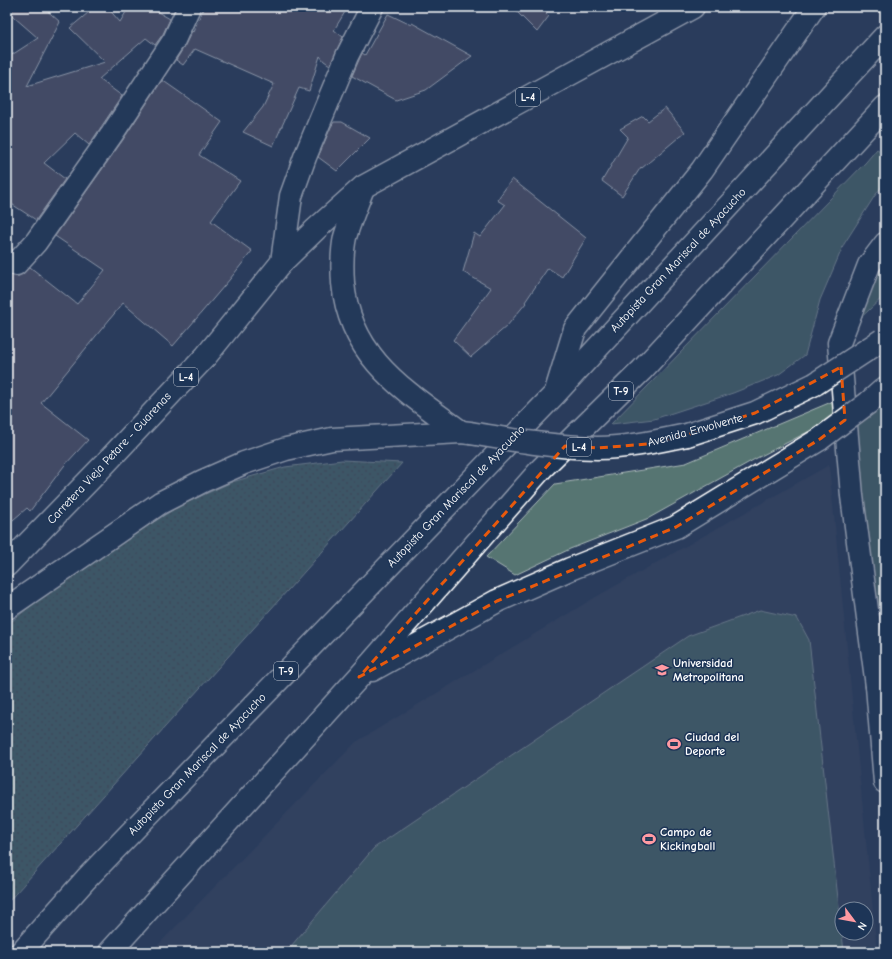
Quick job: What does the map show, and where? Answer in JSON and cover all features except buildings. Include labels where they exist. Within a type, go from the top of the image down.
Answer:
[{"type":"main road","points":[[16,264],[36,242],[112,134],[174,40],[189,7]]},
{"type":"main road","points":[[282,262],[291,196],[305,157],[347,56],[372,7]]},
{"type":"main road","name":"Carretera Vieja Petare - Guarenas","points":[[7,565],[103,466],[206,356],[282,262],[363,187],[693,7]]},
{"type":"main road","points":[[555,394],[575,329],[702,170],[814,7]]},
{"type":"main road","name":"Autopista Gran Mariscal de Ayacucho","points":[[21,952],[86,879],[555,394],[885,36]]},
{"type":"main road","name":"T-9","points":[[110,952],[359,677],[542,468],[642,370],[885,106]]},
{"type":"main road","name":"L-4","points":[[363,187],[345,238],[342,271],[345,300],[354,329],[370,355],[390,378],[466,433]]},
{"type":"main road","points":[[885,244],[869,265],[839,343],[852,496],[877,686],[885,782]]},
{"type":"main road","name":"Avenida Envolvente","points":[[466,433],[538,444],[598,448],[647,444],[687,434],[755,413],[815,384],[884,339]]},
{"type":"main road","points":[[359,677],[497,601],[570,569],[676,527],[820,439],[868,403],[885,388]]},
{"type":"main road","name":"L-4","points":[[7,608],[160,503],[202,481],[244,463],[286,449],[332,439],[466,433]]},
{"type":"main road","points":[[877,686],[885,658]]},
{"type":"highlighted area","points":[[841,367],[845,420],[820,439],[676,527],[497,601],[359,677],[565,446],[598,448],[647,444],[687,435],[755,413]]},
{"type":"shaded area","name":"Universidad Metropolitana","points":[[829,465],[872,901],[834,901],[834,941],[874,941],[874,922],[877,952],[151,952],[356,742],[594,598]]},
{"type":"green space","points":[[877,149],[885,154],[885,182],[844,244],[820,300],[805,355],[778,375],[733,393],[654,419],[611,424],[866,162]]},
{"type":"green space","points":[[885,249],[885,295],[854,324]]},
{"type":"green space","points":[[885,382],[885,600],[871,686],[854,425]]},
{"type":"green space","points":[[836,400],[837,417],[755,459],[649,518],[570,549],[515,575],[486,557],[555,484],[686,463]]},
{"type":"green space","points":[[342,460],[402,463],[7,903],[7,625],[37,601],[111,549],[179,506],[232,482],[285,467]]},
{"type":"green space","name":"Ciudad del Deporte","points":[[760,610],[797,618],[809,640],[838,901],[834,901],[834,941],[843,941],[844,952],[286,952],[374,848],[688,636]]},
{"type":"place","name":"Universidad Metropolitana","points":[[662,670]]},
{"type":"place","name":"Ciudad del Deporte","points":[[674,744]]},
{"type":"place","name":"Campo de Kickingball","points":[[649,839]]}]
